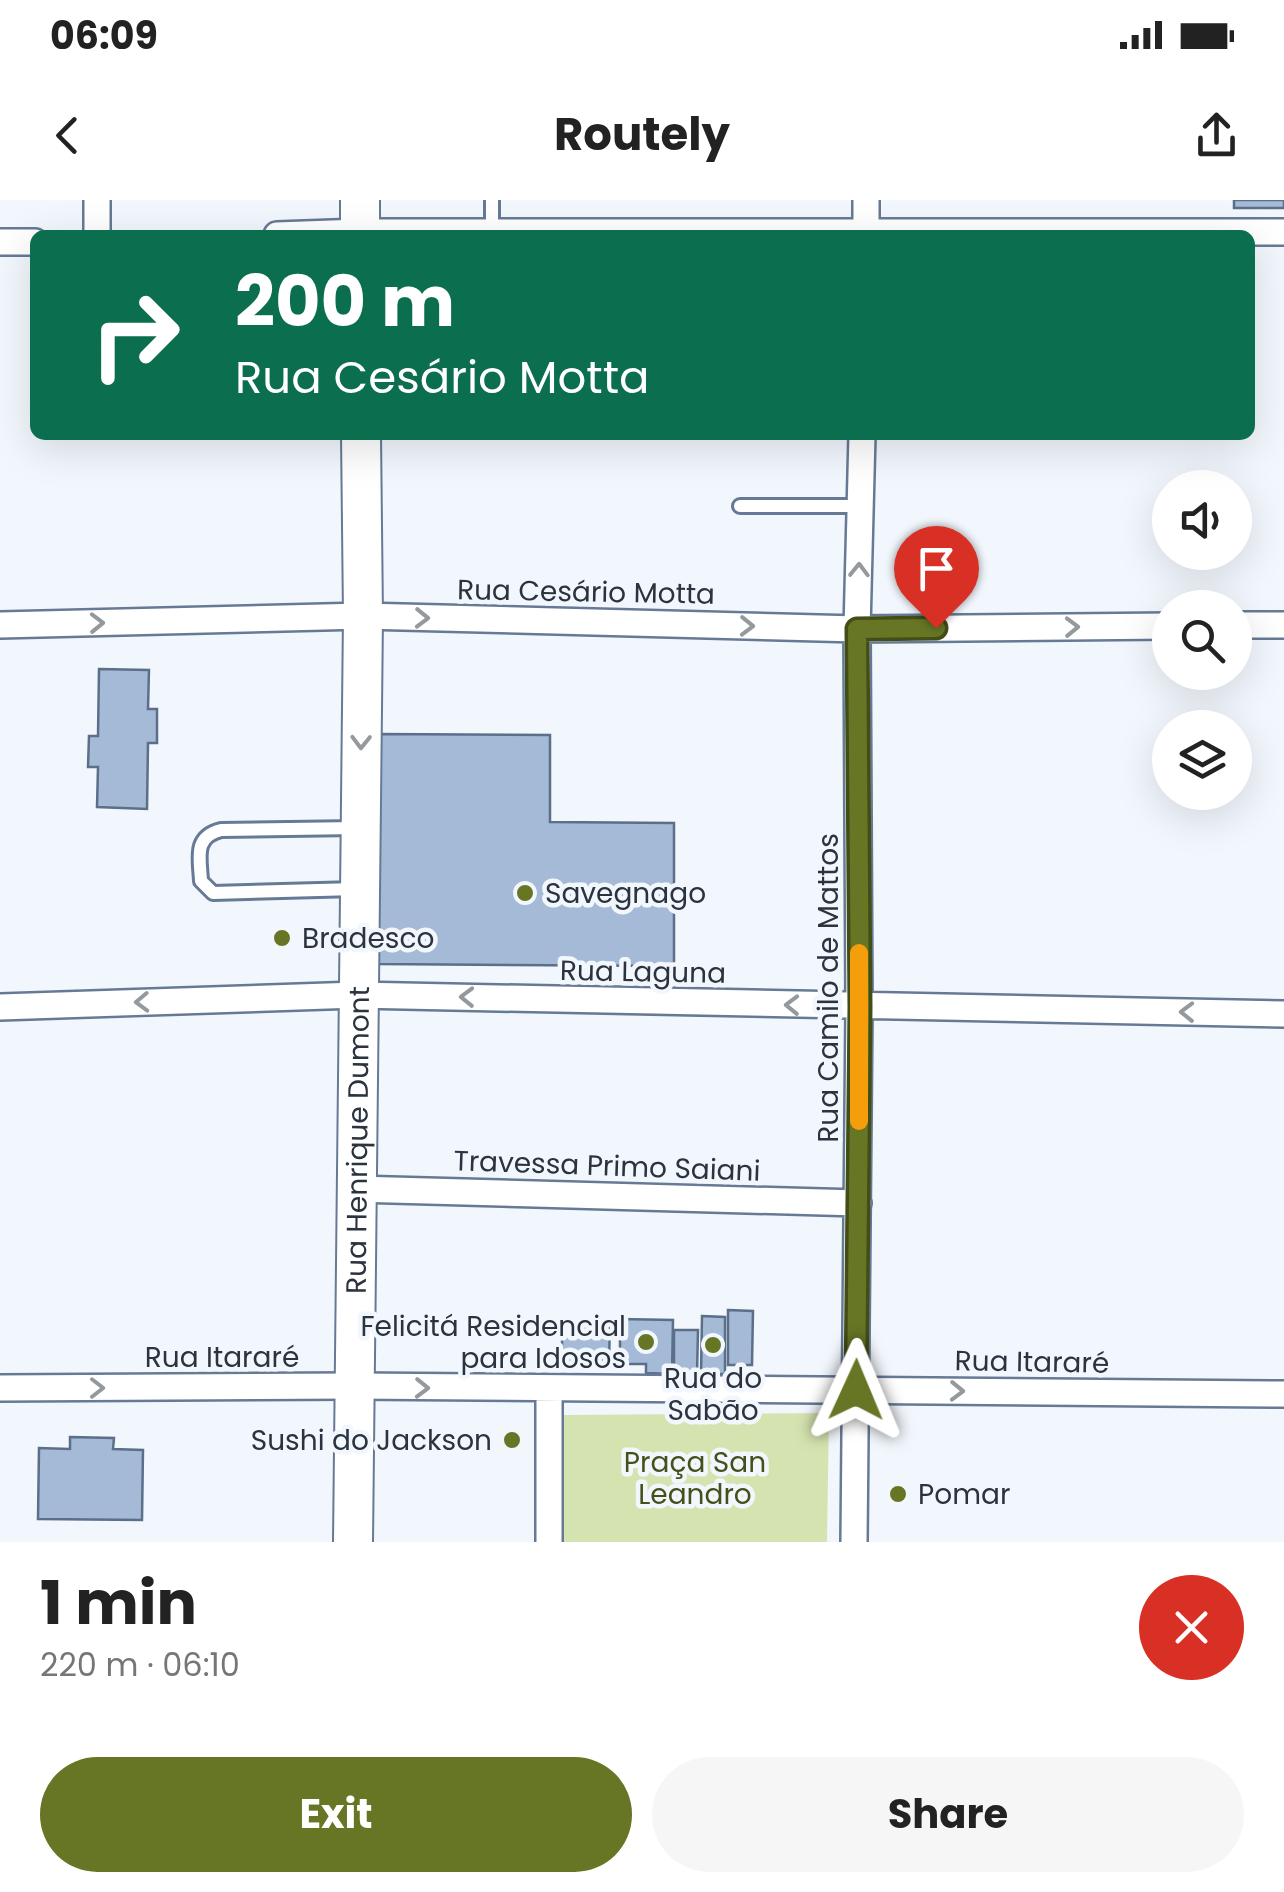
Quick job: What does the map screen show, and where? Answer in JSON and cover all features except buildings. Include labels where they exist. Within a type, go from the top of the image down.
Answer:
[{"type":"street","points":[[96,230],[98,200]]},
{"type":"street","points":[[866,200],[866,230]]},
{"type":"street","points":[[309,230],[360,222],[466,230]]},
{"type":"street","points":[[1255,232],[1284,232]]},
{"type":"street","points":[[0,242],[30,242]]},
{"type":"street","name":"Rua Henrique Dumont","points":[[354,1542],[361,440]]},
{"type":"street","name":"Rua Camilo de Mattos","points":[[854,1542],[860,1007],[857,629],[862,440]]},
{"type":"street","name":"Rua Cesário Motta","points":[[0,625],[362,616],[857,629],[1152,626]]},
{"type":"street","points":[[1252,625],[1284,625]]},
{"type":"street","name":"Rua Laguna","points":[[0,1006],[357,995],[1284,1014]]},
{"type":"street","name":"Travessa Primo Saiani","points":[[355,1189],[858,1203]]},
{"type":"street","name":"Rua Itararé","points":[[0,1388],[354,1386],[1284,1394]]},
{"type":"street","points":[[549,1390],[549,1542]]},
{"type":"lane","points":[[492,200],[492,230]]},
{"type":"lane","points":[[740,506],[860,506]]},
{"type":"lane","points":[[358,888],[213,894],[202,882],[200,846],[204,838],[221,830],[359,828]]},
{"type":"green space","name":"Praça San Leandro","points":[[829,1413],[827,1542],[564,1542],[562,1415]]},
{"type":"slow traffic","points":[[859,953],[859,1121]]},
{"type":"place","name":"Savegnago","points":[[525,893]]},
{"type":"place","name":"Bradesco","points":[[282,938]]},
{"type":"place","name":"Felicitá Residencial para Idosos","points":[[646,1342]]},
{"type":"place","name":"Rua do Sabão","points":[[713,1345]]},
{"type":"place","name":"Sushi do Jackson","points":[[512,1440]]},
{"type":"place","name":"Pomar","points":[[898,1494]]},
{"type":"route","points":[[856,1390],[860,1007],[857,629],[936,628]]}]
